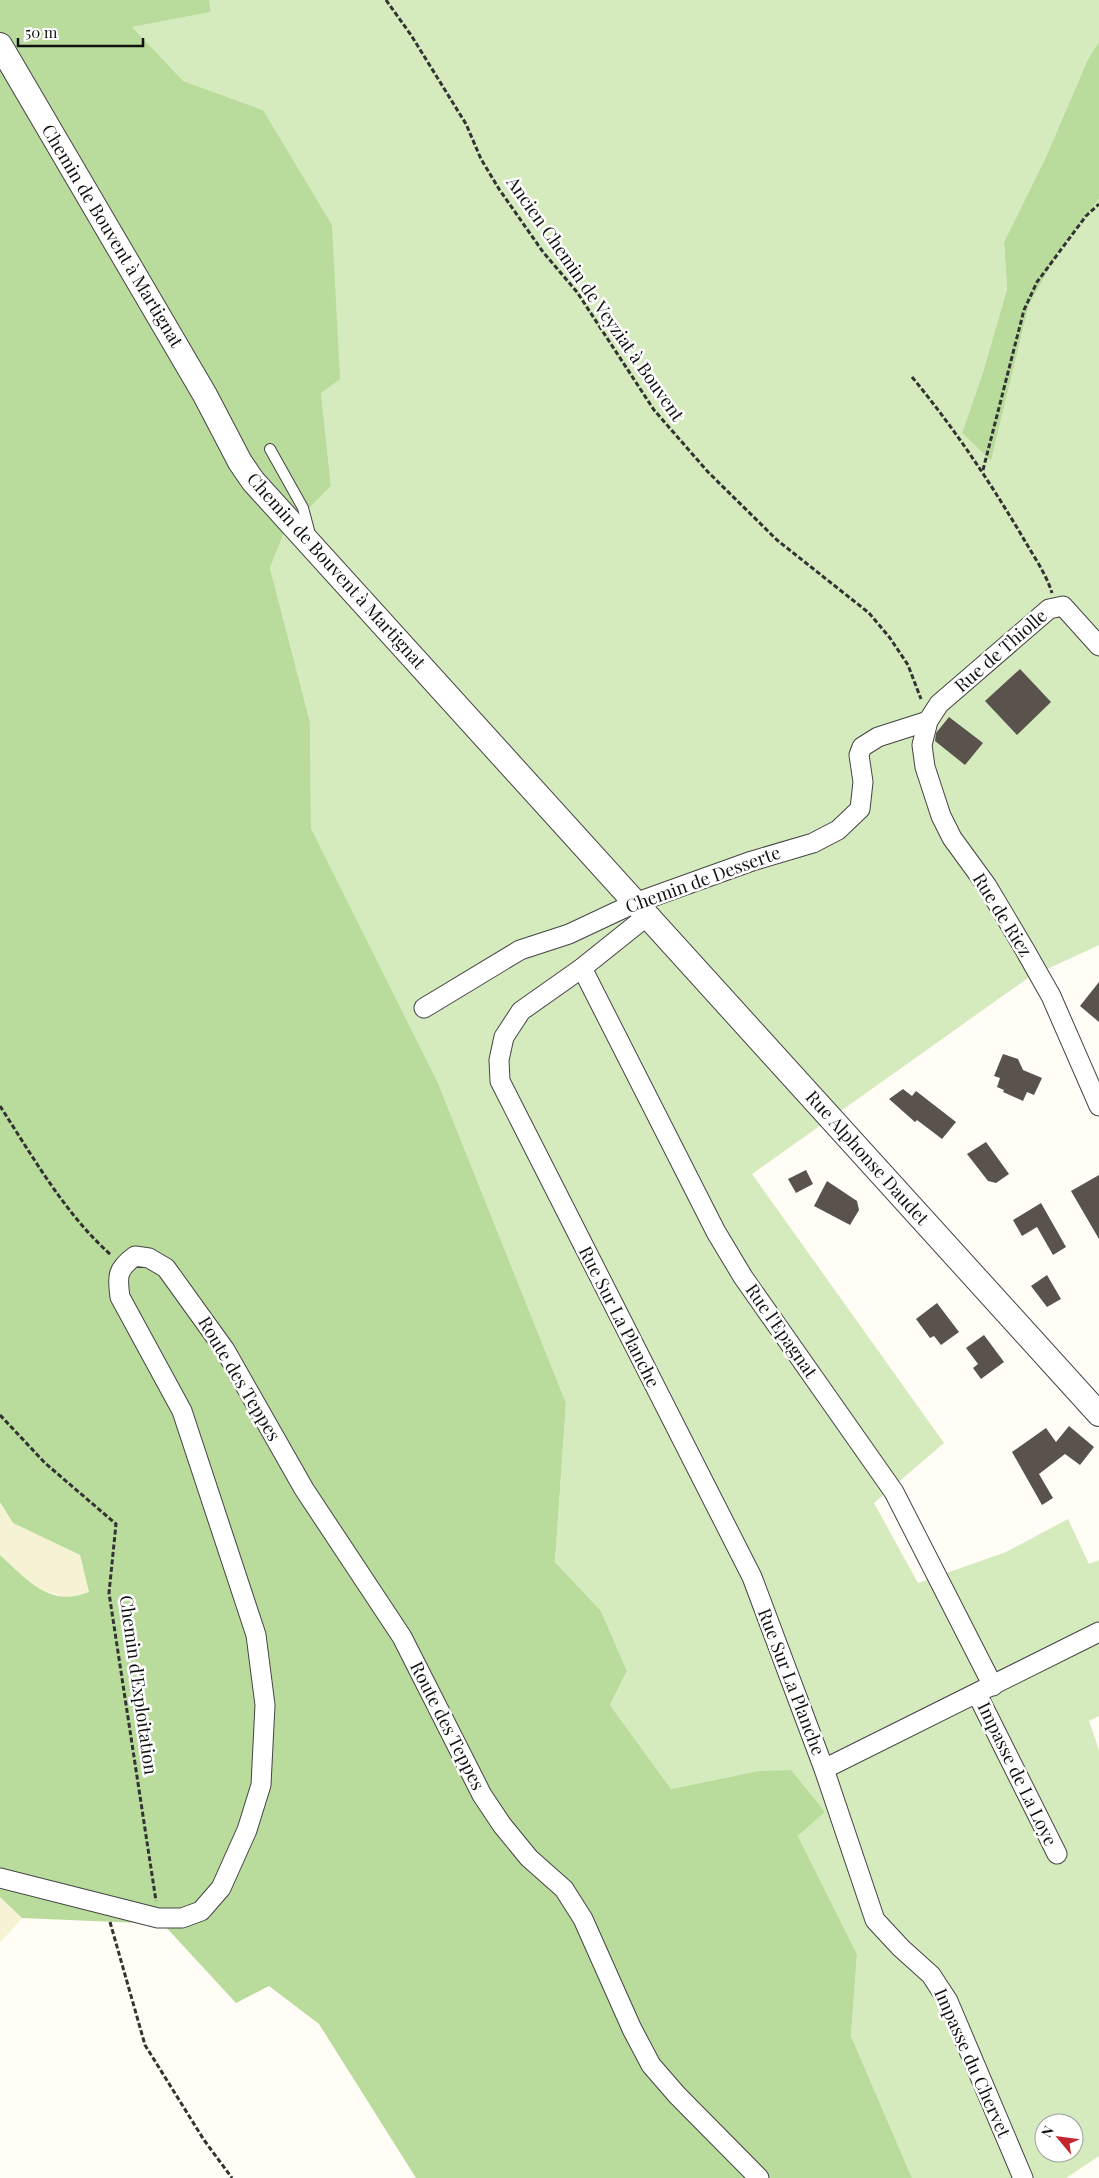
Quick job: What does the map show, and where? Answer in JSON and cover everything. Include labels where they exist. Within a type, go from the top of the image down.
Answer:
[{"type":"street","name":"Chemin de Bouvent à Martignat","points":[[0,45],[205,395],[240,462],[268,499],[641,909]]},
{"type":"street","name":"Rue de Thiolle","points":[[928,721],[939,704],[1049,609],[1055,606],[1063,606],[1099,646]]},
{"type":"street","name":"Chemin de Desserte","points":[[424,1008],[520,950],[641,909],[752,861],[813,843],[838,830],[860,809],[864,782],[859,755],[862,747],[878,737],[928,721]]},
{"type":"street","name":"Rue de Riez","points":[[928,721],[922,745],[925,767],[941,816],[952,838],[987,886],[1051,996],[1099,1106]]},
{"type":"street","name":"Rue Sur La Planche","points":[[641,909],[582,968],[521,1011],[504,1037],[498,1060],[500,1081],[752,1578],[824,1769]]},
{"type":"street","name":"Rue Alphonse Daudet","points":[[641,909],[1099,1414]]},
{"type":"street","name":"Rue l'Epagnat","points":[[582,968],[716,1232],[743,1277],[894,1492],[985,1690]]},
{"type":"street","name":"Route des Teppes","points":[[123,1265],[135,1256],[149,1258],[166,1268],[225,1350],[304,1490],[402,1637],[482,1795],[502,1825],[529,1858],[564,1889],[583,1919],[632,2029],[651,2065],[677,2095],[759,2178]]},
{"type":"street","points":[[0,1878],[158,1918],[182,1918],[200,1911],[221,1888],[247,1830],[261,1785],[265,1705],[256,1635],[182,1411],[120,1297],[118,1279],[123,1265]]},
{"type":"street","points":[[824,1769],[1099,1632]]},
{"type":"street","name":"Impasse de La Loye","points":[[985,1690],[1057,1854]]},
{"type":"street","name":"Impasse du Chervet","points":[[824,1769],[875,1920],[901,1948],[931,1975],[948,2001],[1022,2178]]},
{"type":"lane","points":[[270,449],[303,508],[315,550]]},
{"type":"path","name":"Ancien Chemin de Veyziat à Bouvent","points":[[386,0],[411,35],[466,124],[481,158],[500,188],[543,252],[577,292],[654,410],[708,472],[777,540],[869,613],[890,638],[908,665],[919,691],[928,721]]},
{"type":"path","points":[[983,470],[1024,310],[1037,282],[1086,216],[1099,204]]},
{"type":"path","points":[[912,377],[947,419],[983,470],[1039,565],[1051,589],[1055,606]]},
{"type":"path","points":[[0,1106],[36,1164],[68,1206],[100,1245],[123,1265]]},
{"type":"path","name":"Chemin d'Exploitation","points":[[0,1416],[45,1463],[116,1524],[109,1593],[158,1918]]},
{"type":"path","points":[[110,1906],[110,1926],[145,2045],[204,2140],[232,2178]]},
{"type":"shaded area","points":[[0,1502],[13,1523],[80,1555],[89,1592],[69,1598],[39,1590],[0,1555]]},
{"type":"shaded area","points":[[0,1897],[22,1918],[0,1943]]},
{"type":"green space","points":[[0,0],[209,0],[211,12],[132,27],[183,81],[263,110],[332,225],[340,379],[321,393],[331,486],[283,535],[270,568],[310,722],[311,828],[438,1083],[566,1403],[555,1562],[601,1611],[627,1671],[610,1705],[671,1789],[758,1771],[791,1770],[825,1812],[798,1836],[857,1954],[851,2036],[912,2178],[416,2178],[319,2024],[269,1986],[236,2003],[163,1924],[22,1918],[0,1897],[0,1555],[30,1582],[51,1594],[75,1596],[89,1592],[80,1555],[13,1523],[0,1502]]},
{"type":"green space","points":[[209,0],[1099,0],[1099,42],[1088,59],[1045,159],[1004,242],[1007,289],[983,372],[962,433],[991,461],[1029,305],[1059,251],[1099,199],[1099,945],[1028,978],[752,1174],[944,1443],[874,1503],[918,1583],[1006,1552],[1068,1519],[1089,1564],[1099,1560],[1099,1716],[1089,1721],[1099,1750],[1099,2156],[1066,2178],[912,2178],[851,2036],[857,1954],[798,1836],[825,1812],[758,1771],[671,1789],[610,1705],[627,1671],[601,1611],[555,1562],[566,1403],[438,1083],[311,828],[310,722],[270,568],[283,535],[331,486],[321,393],[263,110],[182,81],[131,27],[211,12]]},
{"type":"green space","points":[[1099,42],[1099,199],[1059,251],[1029,305],[991,461],[962,433],[983,372],[1007,289],[1004,242],[1045,159],[1088,59]]},
{"type":"building","points":[[1020,669],[1051,702],[1017,735],[985,701]]},
{"type":"building","points":[[949,717],[983,743],[965,765],[935,741],[936,733]]},
{"type":"building","points":[[1099,982],[1099,1022],[1080,1006]]},
{"type":"building","points":[[1003,1054],[1018,1059],[1023,1070],[1042,1078],[1034,1095],[1027,1092],[1023,1101],[1003,1092],[1004,1090],[997,1087],[1000,1078],[994,1076]]},
{"type":"building","points":[[903,1089],[912,1096],[916,1091],[956,1122],[942,1139],[917,1120],[915,1122],[889,1099]]},
{"type":"building","points":[[986,1142],[1009,1174],[996,1183],[988,1181],[967,1154]]},
{"type":"building","points":[[806,1170],[813,1184],[796,1193],[788,1179]]},
{"type":"building","points":[[1099,1175],[1099,1239],[1071,1191]]},
{"type":"building","points":[[827,1181],[857,1201],[859,1210],[850,1225],[814,1206]]},
{"type":"building","points":[[1041,1203],[1066,1247],[1053,1255],[1037,1227],[1022,1236],[1013,1220]]},
{"type":"building","points":[[1047,1275],[1061,1299],[1047,1307],[1031,1286]]},
{"type":"building","points":[[937,1303],[959,1332],[941,1345],[934,1336],[930,1338],[916,1319]]},
{"type":"building","points":[[984,1335],[1004,1362],[981,1379],[973,1368],[978,1364],[966,1348]]},
{"type":"building","points":[[1069,1426],[1094,1447],[1080,1465],[1065,1454],[1039,1474],[1053,1498],[1042,1505],[1012,1452],[1046,1428],[1056,1442]]}]
